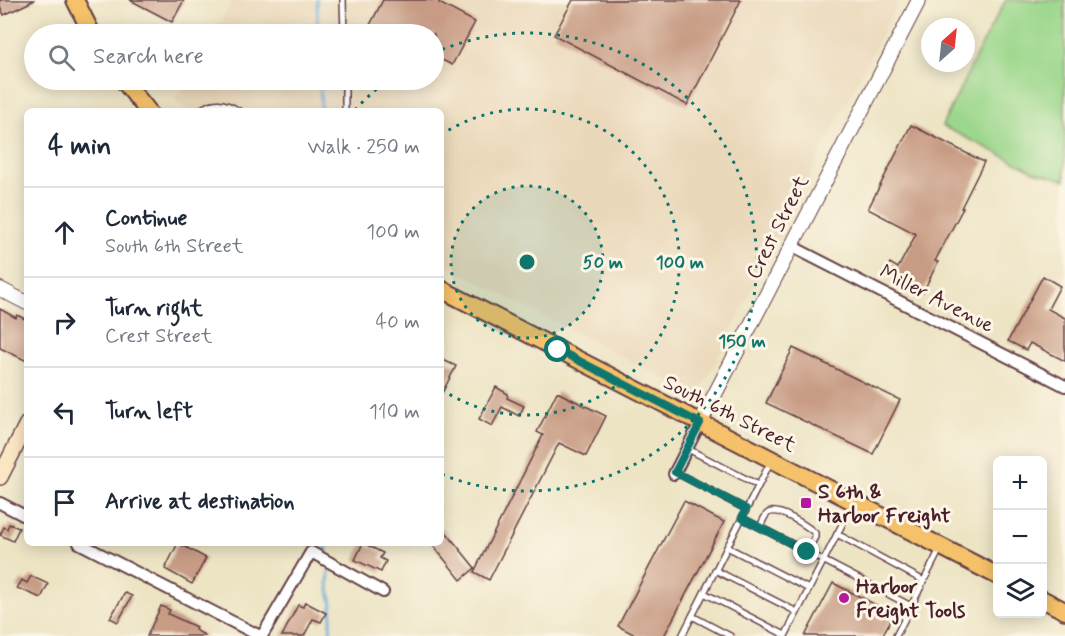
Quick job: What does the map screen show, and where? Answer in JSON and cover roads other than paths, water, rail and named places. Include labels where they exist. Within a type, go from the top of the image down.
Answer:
[{"type":"main road","points":[[75,0],[88,24]]},
{"type":"main road","points":[[131,90],[146,108]]},
{"type":"main road","name":"South 6th Street","points":[[444,291],[993,573]]},
{"type":"main road","points":[[0,477],[24,430]]},
{"type":"main road","points":[[1047,602],[1065,611]]},
{"type":"street","name":"Crest Street","points":[[674,473],[919,0]]},
{"type":"street","name":"Miller Avenue","points":[[791,246],[1065,386]]},
{"type":"street","points":[[0,289],[24,301]]},
{"type":"street","points":[[0,503],[24,515]]},
{"type":"street","points":[[85,546],[261,636],[311,552],[383,592]]},
{"type":"lane","points":[[343,0],[344,24]]},
{"type":"lane","points":[[345,90],[345,108]]},
{"type":"lane","points":[[205,108],[219,103],[228,104],[233,108]]},
{"type":"lane","points":[[687,448],[758,485]]},
{"type":"lane","points":[[682,636],[771,459]]},
{"type":"lane","points":[[674,473],[746,509]]},
{"type":"lane","points":[[704,593],[785,636],[854,502]]},
{"type":"lane","points":[[760,527],[767,513],[773,511],[809,527],[815,533],[807,552]]},
{"type":"lane","points":[[742,518],[911,606]]},
{"type":"lane","points":[[837,534],[924,581]]},
{"type":"lane","points":[[727,547],[809,589]]},
{"type":"lane","points":[[896,636],[941,547]]},
{"type":"lane","points":[[715,570],[797,612]]},
{"type":"lane","points":[[692,616],[729,636]]},
{"type":"waterway","points":[[317,0],[318,24]]},
{"type":"waterway","points":[[320,90],[321,108]]},
{"type":"waterway","points":[[326,546],[327,552]]},
{"type":"waterway","points":[[329,571],[328,584],[332,605],[330,636]]},
{"type":"place","name":"S 6th & Harbor Freight","points":[[806,503]]},
{"type":"place","name":"Harbor Freight Tools","points":[[844,598]]}]
